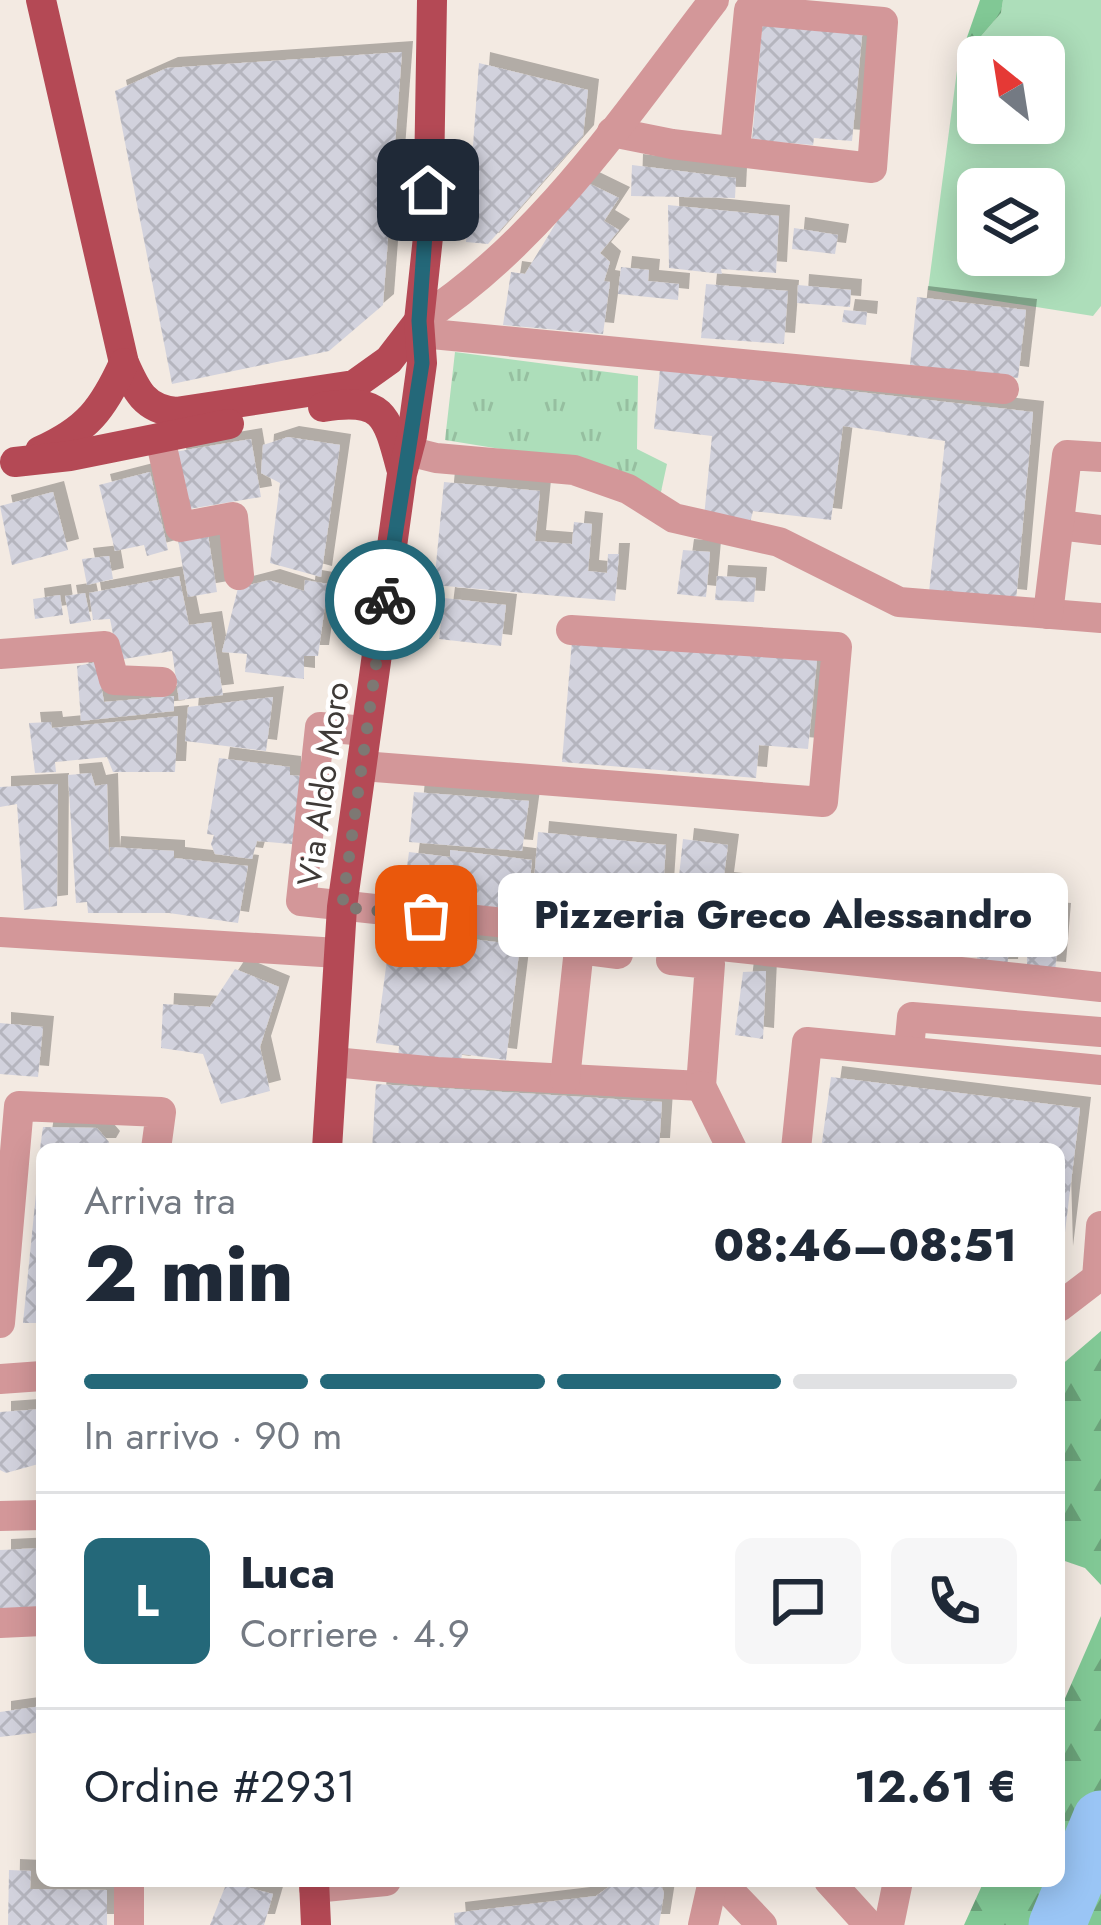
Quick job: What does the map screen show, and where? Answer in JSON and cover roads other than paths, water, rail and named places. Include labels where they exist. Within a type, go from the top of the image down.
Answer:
[{"type":"main road","points":[[40,0],[124,363],[142,400],[159,410],[202,409],[354,386],[389,360],[420,327]]},
{"type":"main road","name":"Via Aldo Moro","points":[[327,1143],[342,907],[422,363],[432,0]]},
{"type":"main road","points":[[5,466],[69,438],[94,416],[124,363]]},
{"type":"main road","points":[[5,466],[358,403],[370,405],[390,424],[405,462]]},
{"type":"main road","points":[[314,1887],[316,1925]]},
{"type":"street","points":[[420,327],[506,256],[612,132],[714,0]]},
{"type":"street","points":[[612,132],[672,144],[872,167],[883,22],[749,10],[735,149]]},
{"type":"street","points":[[420,327],[1004,389]]},
{"type":"street","points":[[160,438],[180,527],[233,517],[239,575]]},
{"type":"street","points":[[1048,614],[1067,455],[1101,457]]},
{"type":"street","points":[[405,462],[436,458],[574,470],[628,489],[674,518],[779,542],[899,602],[1101,618]]},
{"type":"street","points":[[1059,525],[1101,530]]},
{"type":"street","points":[[362,766],[823,802],[837,647],[571,630]]},
{"type":"street","points":[[0,654],[105,646],[114,680],[162,682]]},
{"type":"street","points":[[366,731],[320,727],[301,901],[1101,987]]},
{"type":"street","points":[[0,932],[338,953]]},
{"type":"street","points":[[566,1079],[579,950],[710,964],[701,1086],[729,1143]]},
{"type":"street","points":[[909,1048],[912,1017],[1101,1032]]},
{"type":"street","points":[[797,1143],[807,1042],[909,1048],[1101,1070]]},
{"type":"street","points":[[334,1062],[701,1086]]},
{"type":"street","points":[[0,1323],[19,1106],[161,1112],[157,1143]]},
{"type":"street","points":[[1065,1302],[1097,1278],[1101,1226]]},
{"type":"street","points":[[0,1378],[36,1376]]},
{"type":"street","points":[[0,1516],[36,1515]]},
{"type":"street","points":[[0,1623],[36,1621]]},
{"type":"street","points":[[129,1887],[129,1925]]},
{"type":"street","points":[[703,1925],[715,1887]]},
{"type":"street","points":[[723,1887],[762,1925]]},
{"type":"street","points":[[834,1887],[869,1925]]},
{"type":"street","points":[[889,1925],[897,1887]]},
{"type":"waterway","points":[[1057,1925],[1101,1819]]},
{"type":"place","name":"Pizzeria Greco Alessandro","points":[[426,916]]}]
